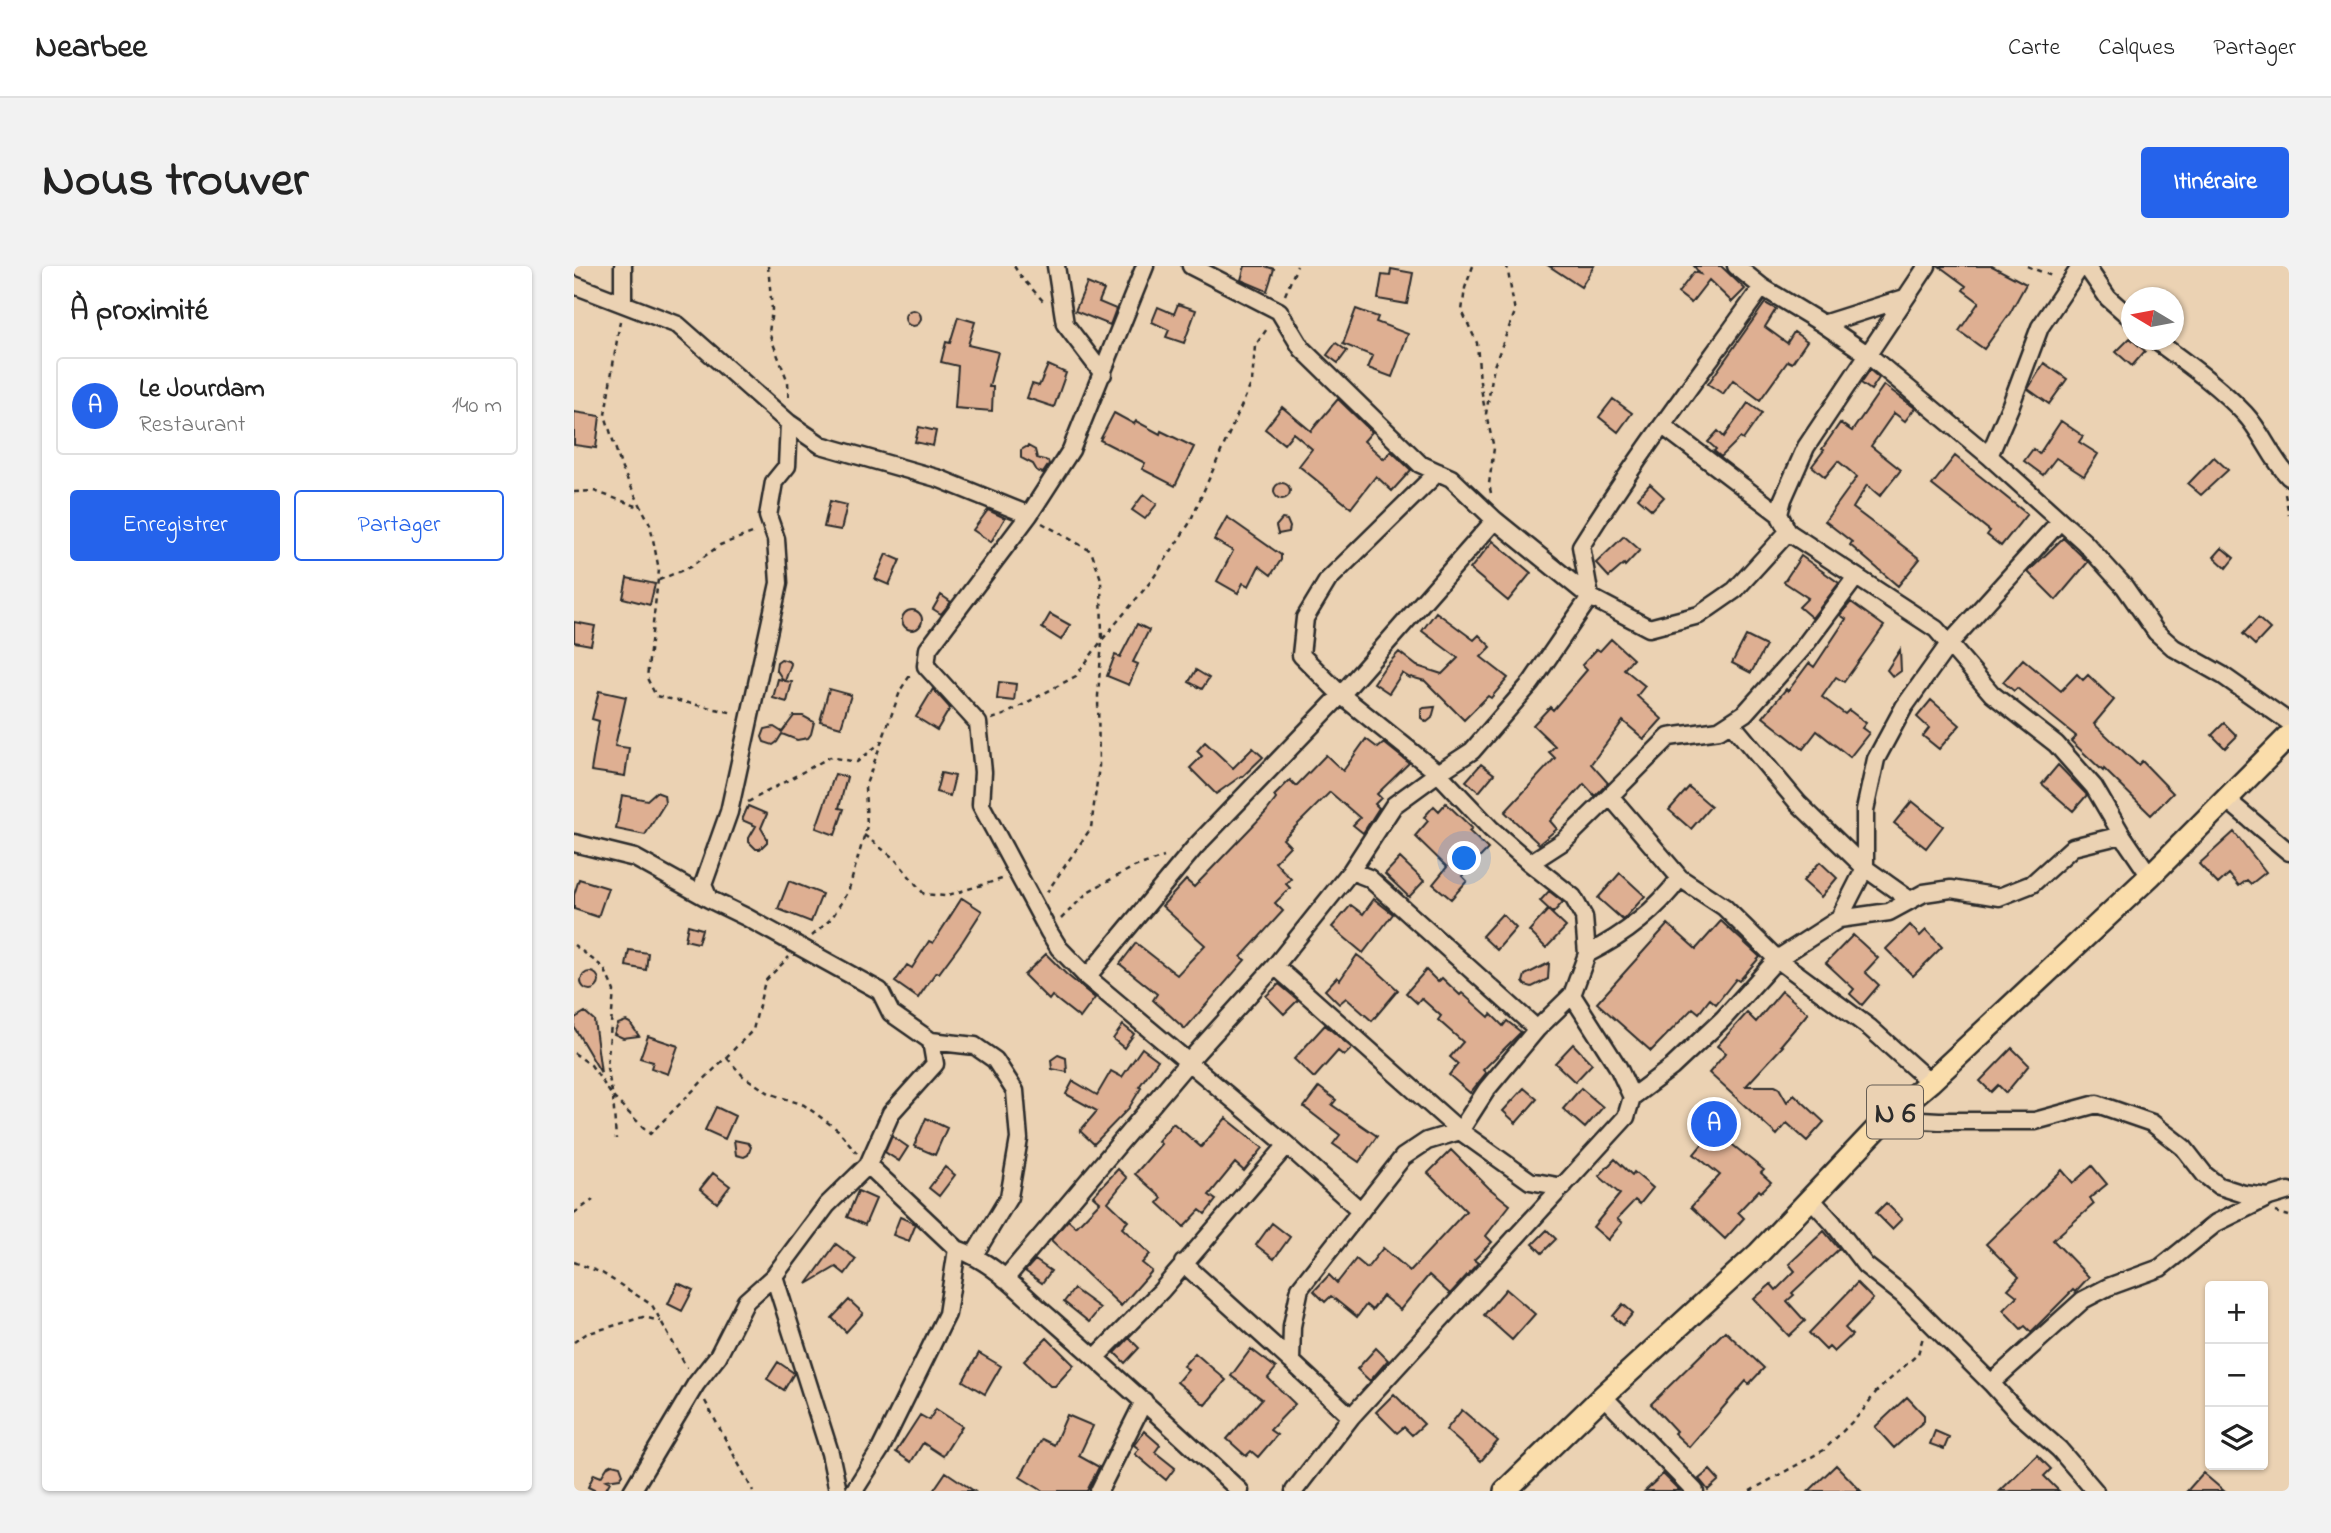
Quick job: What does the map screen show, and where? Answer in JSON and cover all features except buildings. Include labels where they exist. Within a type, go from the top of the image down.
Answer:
[{"type":"main road","name":"N 6","points":[[1505,1491],[1602,1396],[1759,1254],[1887,1118],[1930,1082],[2150,876],[2289,736]]},
{"type":"street","points":[[623,266],[623,303]]},
{"type":"street","points":[[1056,266],[1065,324],[1103,374]]},
{"type":"street","points":[[1145,266],[1071,450],[1029,515],[928,649],[926,666],[978,723],[983,772],[981,805],[1059,948],[1087,977],[1189,1060],[1361,1211]]},
{"type":"street","points":[[1191,266],[1279,311],[1302,349],[1420,464],[1451,478],[1495,520],[1590,597],[1648,628],[1699,615],[1735,590],[1787,532]]},
{"type":"street","points":[[1736,266],[1762,286],[1867,354],[1989,456],[2060,521],[2124,586],[2156,632],[2175,648],[2222,676],[2289,722]]},
{"type":"street","points":[[1779,514],[1805,447],[1927,266]]},
{"type":"street","points":[[1989,456],[2040,327],[2083,266],[2121,310]]},
{"type":"street","points":[[574,285],[678,325],[789,423],[821,444],[940,479],[1029,515]]},
{"type":"street","points":[[1005,1279],[1189,1060],[1275,966],[1351,871],[1394,805],[1472,751],[1531,683],[1590,597],[1581,546],[1621,481],[1762,286]]},
{"type":"street","points":[[1823,324],[1905,298]]},
{"type":"street","points":[[2169,350],[2246,415],[2277,464],[2289,477]]},
{"type":"street","points":[[709,899],[703,886],[729,812],[779,583],[776,539],[768,516],[774,482],[788,466],[789,423]]},
{"type":"street","points":[[1663,426],[1779,514],[1787,532],[1936,629],[1992,694],[2056,744],[2094,787],[2150,876]]},
{"type":"street","points":[[1291,1360],[1292,1326],[1300,1288],[1404,1157],[1427,1141],[1460,1131],[1487,1089],[1537,1029],[1573,995],[1587,954],[1584,917],[1573,897],[1491,829],[1438,773],[1340,695],[1301,655],[1305,618],[1328,580],[1438,472]]},
{"type":"street","points":[[1087,977],[1195,847],[1340,695],[1495,520]]},
{"type":"street","points":[[1839,919],[1865,868],[1864,810],[1875,759],[1904,707],[1948,645],[2060,521]]},
{"type":"street","points":[[1530,863],[1564,841],[1669,737],[1719,730],[1745,713],[1802,649],[1856,577]]},
{"type":"street","points":[[1731,723],[1798,803],[1865,868],[1910,900]]},
{"type":"street","points":[[1610,796],[1680,878],[1724,907],[1777,959],[1870,1028],[1930,1082]]},
{"type":"street","points":[[2226,799],[2289,852]]},
{"type":"street","points":[[1294,1491],[1351,1417],[1626,1117],[1632,1097],[1672,1067],[1723,1018],[1777,959],[1839,919],[1889,912],[1924,893],[1951,889],[1999,897],[2032,884],[2073,847],[2122,835]]},
{"type":"street","points":[[574,843],[635,858],[880,991],[891,1013],[931,1041],[975,1046],[995,1060],[1014,1091],[1018,1139],[1009,1197],[974,1255]]},
{"type":"street","points":[[1351,871],[1369,877],[1537,1029]]},
{"type":"street","points":[[1587,954],[1618,939],[1643,919],[1664,900],[1680,878]]},
{"type":"street","points":[[1275,966],[1460,1131],[1530,1181],[1563,1187]]},
{"type":"street","points":[[1573,995],[1618,1067],[1632,1097]]},
{"type":"street","points":[[632,1491],[696,1384],[718,1356],[746,1301],[774,1276],[827,1205],[868,1165],[891,1114],[935,1064],[931,1041]]},
{"type":"street","points":[[1887,1118],[2035,1121],[2097,1104],[2152,1123],[2184,1148],[2205,1175],[2218,1186],[2269,1198]]},
{"type":"street","points":[[1095,1358],[1161,1291],[1287,1145]]},
{"type":"street","points":[[868,1165],[957,1249],[974,1255],[1005,1279],[1144,1401],[1240,1491]]},
{"type":"street","points":[[1991,1383],[2083,1300],[2108,1287],[2160,1268],[2216,1223],[2289,1191]]},
{"type":"street","points":[[1811,1199],[1865,1265],[1903,1296],[2018,1413],[2067,1457],[2095,1491]]},
{"type":"street","points":[[854,1491],[880,1450],[947,1314],[957,1249]]},
{"type":"street","points":[[1183,1263],[1351,1417]]},
{"type":"street","points":[[774,1276],[830,1453],[838,1491]]},
{"type":"street","points":[[1602,1396],[1695,1491]]},
{"type":"street","points":[[1099,1491],[1144,1401]]},
{"type":"path","points":[[768,266],[772,309],[769,332],[788,382],[789,423]]},
{"type":"path","points":[[1014,266],[1065,324]]},
{"type":"path","points":[[978,723],[1004,715],[1076,676],[1152,580],[1189,524],[1252,382],[1255,346],[1279,311],[1297,266]]},
{"type":"path","points":[[1473,266],[1465,288],[1462,311],[1477,343],[1480,382],[1494,449],[1489,484],[1495,520]]},
{"type":"path","points":[[1486,414],[1494,366],[1515,312],[1507,266]]},
{"type":"path","points":[[2026,266],[2071,281]]},
{"type":"path","points":[[623,303],[605,415],[622,469],[650,524],[659,570],[647,678],[656,696],[751,717]]},
{"type":"path","points":[[574,492],[594,491],[642,508]]},
{"type":"path","points":[[1029,515],[1091,551],[1101,579],[1099,766],[1091,828],[1051,882],[1037,911]]},
{"type":"path","points":[[657,581],[690,567],[720,545],[758,531],[768,516]]},
{"type":"path","points":[[729,812],[830,757],[857,762],[882,742]]},
{"type":"path","points":[[864,835],[895,859],[924,894],[945,896],[1019,875]]},
{"type":"path","points":[[1049,932],[1089,891],[1134,867],[1195,847]]},
{"type":"path","points":[[574,1053],[591,1065],[613,1097],[616,1139]]},
{"type":"path","points":[[727,1058],[743,1076],[769,1093],[804,1105],[838,1130],[868,1165]]},
{"type":"path","points":[[574,1213],[593,1200]]},
{"type":"path","points":[[574,1262],[601,1273],[652,1305],[753,1491]]},
{"type":"path","points":[[574,1342],[586,1334],[643,1317],[661,1321]]},
{"type":"path","points":[[1750,1491],[1824,1450],[1861,1413],[1876,1392],[1918,1354],[1928,1321]]},
{"type":"place","name":"Le Jourdam","points":[[1714,1124]]}]
